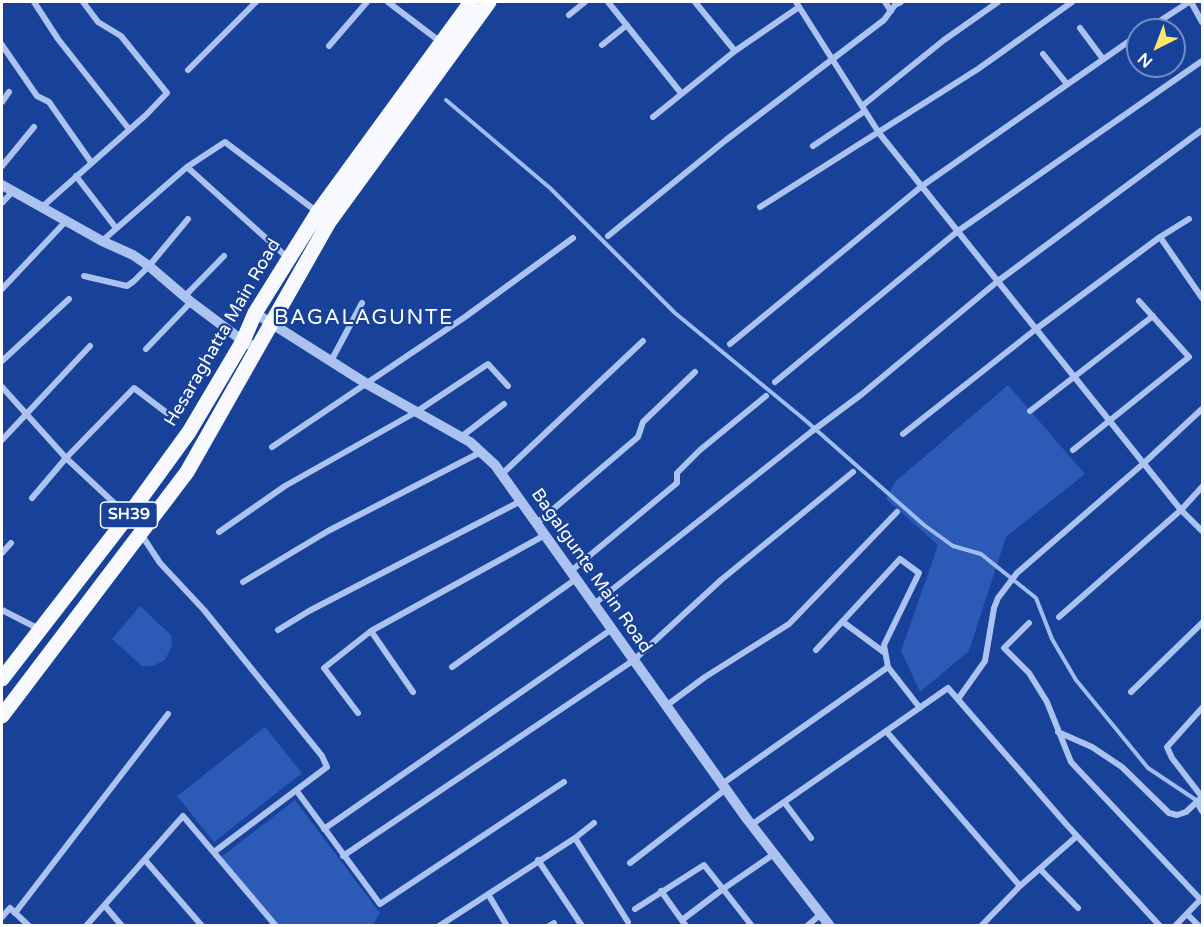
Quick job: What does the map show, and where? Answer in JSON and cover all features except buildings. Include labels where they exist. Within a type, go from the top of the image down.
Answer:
[{"type":"main road","name":"Hesaraghatta Main Road","points":[[447,47],[471,2]]},
{"type":"main road","name":"Hesaraghatta Main Road","points":[[2,679],[129,516],[189,432],[243,341],[255,313],[288,258],[323,217],[447,47],[489,2]]},
{"type":"main road","name":"Hesaraghatta Main Road","points":[[2,716],[187,472],[272,324],[323,217]]},
{"type":"street","points":[[34,2],[58,39],[129,129]]},
{"type":"street","points":[[42,207],[167,93],[121,36],[98,22],[83,2]]},
{"type":"street","points":[[188,70],[256,2]]},
{"type":"street","points":[[329,46],[367,2]]},
{"type":"street","points":[[388,2],[447,47]]},
{"type":"street","points":[[569,15],[585,2]]},
{"type":"street","points":[[608,2],[681,93]]},
{"type":"street","points":[[885,2],[891,11]]},
{"type":"street","points":[[608,236],[726,140],[884,20],[901,2]]},
{"type":"street","points":[[813,146],[863,108],[944,40],[998,2]]},
{"type":"street","points":[[760,207],[978,69],[1072,2]]},
{"type":"street","points":[[1165,18],[1190,2],[1203,22]]},
{"type":"street","points":[[698,3],[735,51]]},
{"type":"street","points":[[653,117],[798,4],[879,132],[1181,510],[1203,531]]},
{"type":"street","points":[[602,45],[627,25]]},
{"type":"street","points":[[1080,28],[1103,58]]},
{"type":"street","points":[[729,344],[922,186],[1126,43]]},
{"type":"street","points":[[2,45],[37,96],[49,102],[91,162]]},
{"type":"street","points":[[1043,54],[1067,84]]},
{"type":"street","points":[[775,382],[958,231],[1203,61]]},
{"type":"street","points":[[2,102],[9,92]]},
{"type":"street","points":[[2,166],[34,128]]},
{"type":"street","points":[[594,604],[862,394],[998,281],[1203,130]]},
{"type":"street","points":[[102,241],[187,167],[225,142],[323,217]]},
{"type":"street","points":[[187,167],[288,258]]},
{"type":"street","points":[[76,176],[116,228]]},
{"type":"street","points":[[2,184],[102,241],[133,255],[243,341],[258,349]]},
{"type":"street","points":[[2,203],[13,191]]},
{"type":"street","points":[[84,276],[127,286],[149,266],[188,219]]},
{"type":"street","points":[[903,434],[1036,329],[1160,237],[1189,219]]},
{"type":"street","points":[[2,289],[66,220]]},
{"type":"street","points":[[1160,237],[1203,298]]},
{"type":"street","points":[[272,447],[465,317],[573,238]]},
{"type":"street","points":[[146,349],[224,256]]},
{"type":"street","points":[[2,361],[69,299]]},
{"type":"street","points":[[1073,450],[1189,357],[1139,301]]},
{"type":"street","points":[[331,361],[362,303]]},
{"type":"street","name":"Bagalgunte Main Road","points":[[255,313],[367,384],[461,437],[495,465],[751,825],[830,926]]},
{"type":"street","points":[[1030,411],[1153,316]]},
{"type":"street","points":[[502,474],[644,341]]},
{"type":"street","points":[[2,440],[90,346]]},
{"type":"street","points":[[219,532],[285,486],[416,412],[488,364],[508,386]]},
{"type":"street","points":[[537,523],[638,437],[643,422],[695,372]]},
{"type":"street","points":[[2,387],[66,458],[129,516]]},
{"type":"street","points":[[32,498],[66,458],[134,388],[167,413]]},
{"type":"street","points":[[452,667],[574,575],[677,483],[677,473],[700,450],[766,396]]},
{"type":"street","points":[[461,437],[504,404]]},
{"type":"street","points":[[958,699],[985,661],[994,608],[998,598],[1017,573],[1144,464],[1203,409]]},
{"type":"street","points":[[243,582],[328,531],[482,452]]},
{"type":"street","points":[[343,856],[634,660],[721,580],[853,472]]},
{"type":"street","points":[[1059,616],[1181,510],[1203,488]]},
{"type":"street","points":[[278,630],[309,611],[521,501]]},
{"type":"street","points":[[666,706],[705,677],[789,624],[897,512]]},
{"type":"street","points":[[140,533],[160,563],[204,610],[322,756],[327,767],[214,852]]},
{"type":"street","points":[[358,713],[324,668],[371,631],[545,535]]},
{"type":"street","points":[[2,554],[11,543]]},
{"type":"street","points":[[816,650],[900,559],[919,573],[884,645],[885,653],[888,667],[920,708]]},
{"type":"street","points":[[2,610],[39,629]]},
{"type":"street","points":[[843,622],[885,653]]},
{"type":"street","points":[[1029,623],[1005,648],[1029,673],[1047,702],[1071,762],[1202,899],[1175,926]]},
{"type":"street","points":[[1131,692],[1203,623]]},
{"type":"street","points":[[324,829],[612,629]]},
{"type":"street","points":[[371,631],[413,692]]},
{"type":"street","points":[[630,863],[724,787],[888,667]]},
{"type":"street","points":[[751,825],[948,688],[1077,836],[1160,926]]},
{"type":"street","points":[[1203,708],[1167,747],[1200,799],[1203,811]]},
{"type":"street","points":[[15,913],[168,714]]},
{"type":"street","points":[[886,731],[1020,886]]},
{"type":"street","points":[[1058,732],[1092,747],[1122,767],[1143,786],[1158,805],[1169,813],[1177,815],[1186,812],[1200,799]]},
{"type":"street","points":[[296,790],[380,904],[564,782]]},
{"type":"street","points":[[784,802],[811,838]]},
{"type":"street","points":[[86,926],[183,816],[276,926]]},
{"type":"street","points":[[439,926],[594,823]]},
{"type":"street","points":[[981,926],[1020,886],[1077,836]]},
{"type":"street","points":[[575,837],[628,922]]},
{"type":"street","points":[[661,891],[684,923],[723,889],[774,854]]},
{"type":"street","points":[[145,860],[202,926]]},
{"type":"street","points":[[538,860],[582,926]]},
{"type":"street","points":[[635,909],[704,865],[752,926]]},
{"type":"street","points":[[1040,869],[1078,908]]},
{"type":"street","points":[[488,894],[507,926]]},
{"type":"street","points":[[105,906],[122,926]]},
{"type":"street","points":[[2,917],[10,908],[29,926]]},
{"type":"street","points":[[807,926],[821,914]]},
{"type":"street","points":[[1187,914],[1199,926]]},
{"type":"shaded area","points":[[1008,385],[1085,474],[1006,537],[969,651],[920,692],[901,651],[938,545],[886,499],[896,481]]},
{"type":"shaded area","points":[[140,606],[171,635],[172,645],[165,660],[153,666],[142,666],[112,639]]},
{"type":"shaded area","points":[[265,727],[302,773],[214,842],[177,796]]},
{"type":"shaded area","points":[[295,800],[380,913],[373,925],[279,925],[221,857]]},
{"type":"waterway","points":[[446,100],[550,188],[675,313],[805,420],[924,525],[953,546],[981,554],[1036,598],[1052,639],[1076,680],[1148,768],[1202,804]]},
{"type":"district","name":"BAGALAGUNTE","points":[[364,318]]}]
